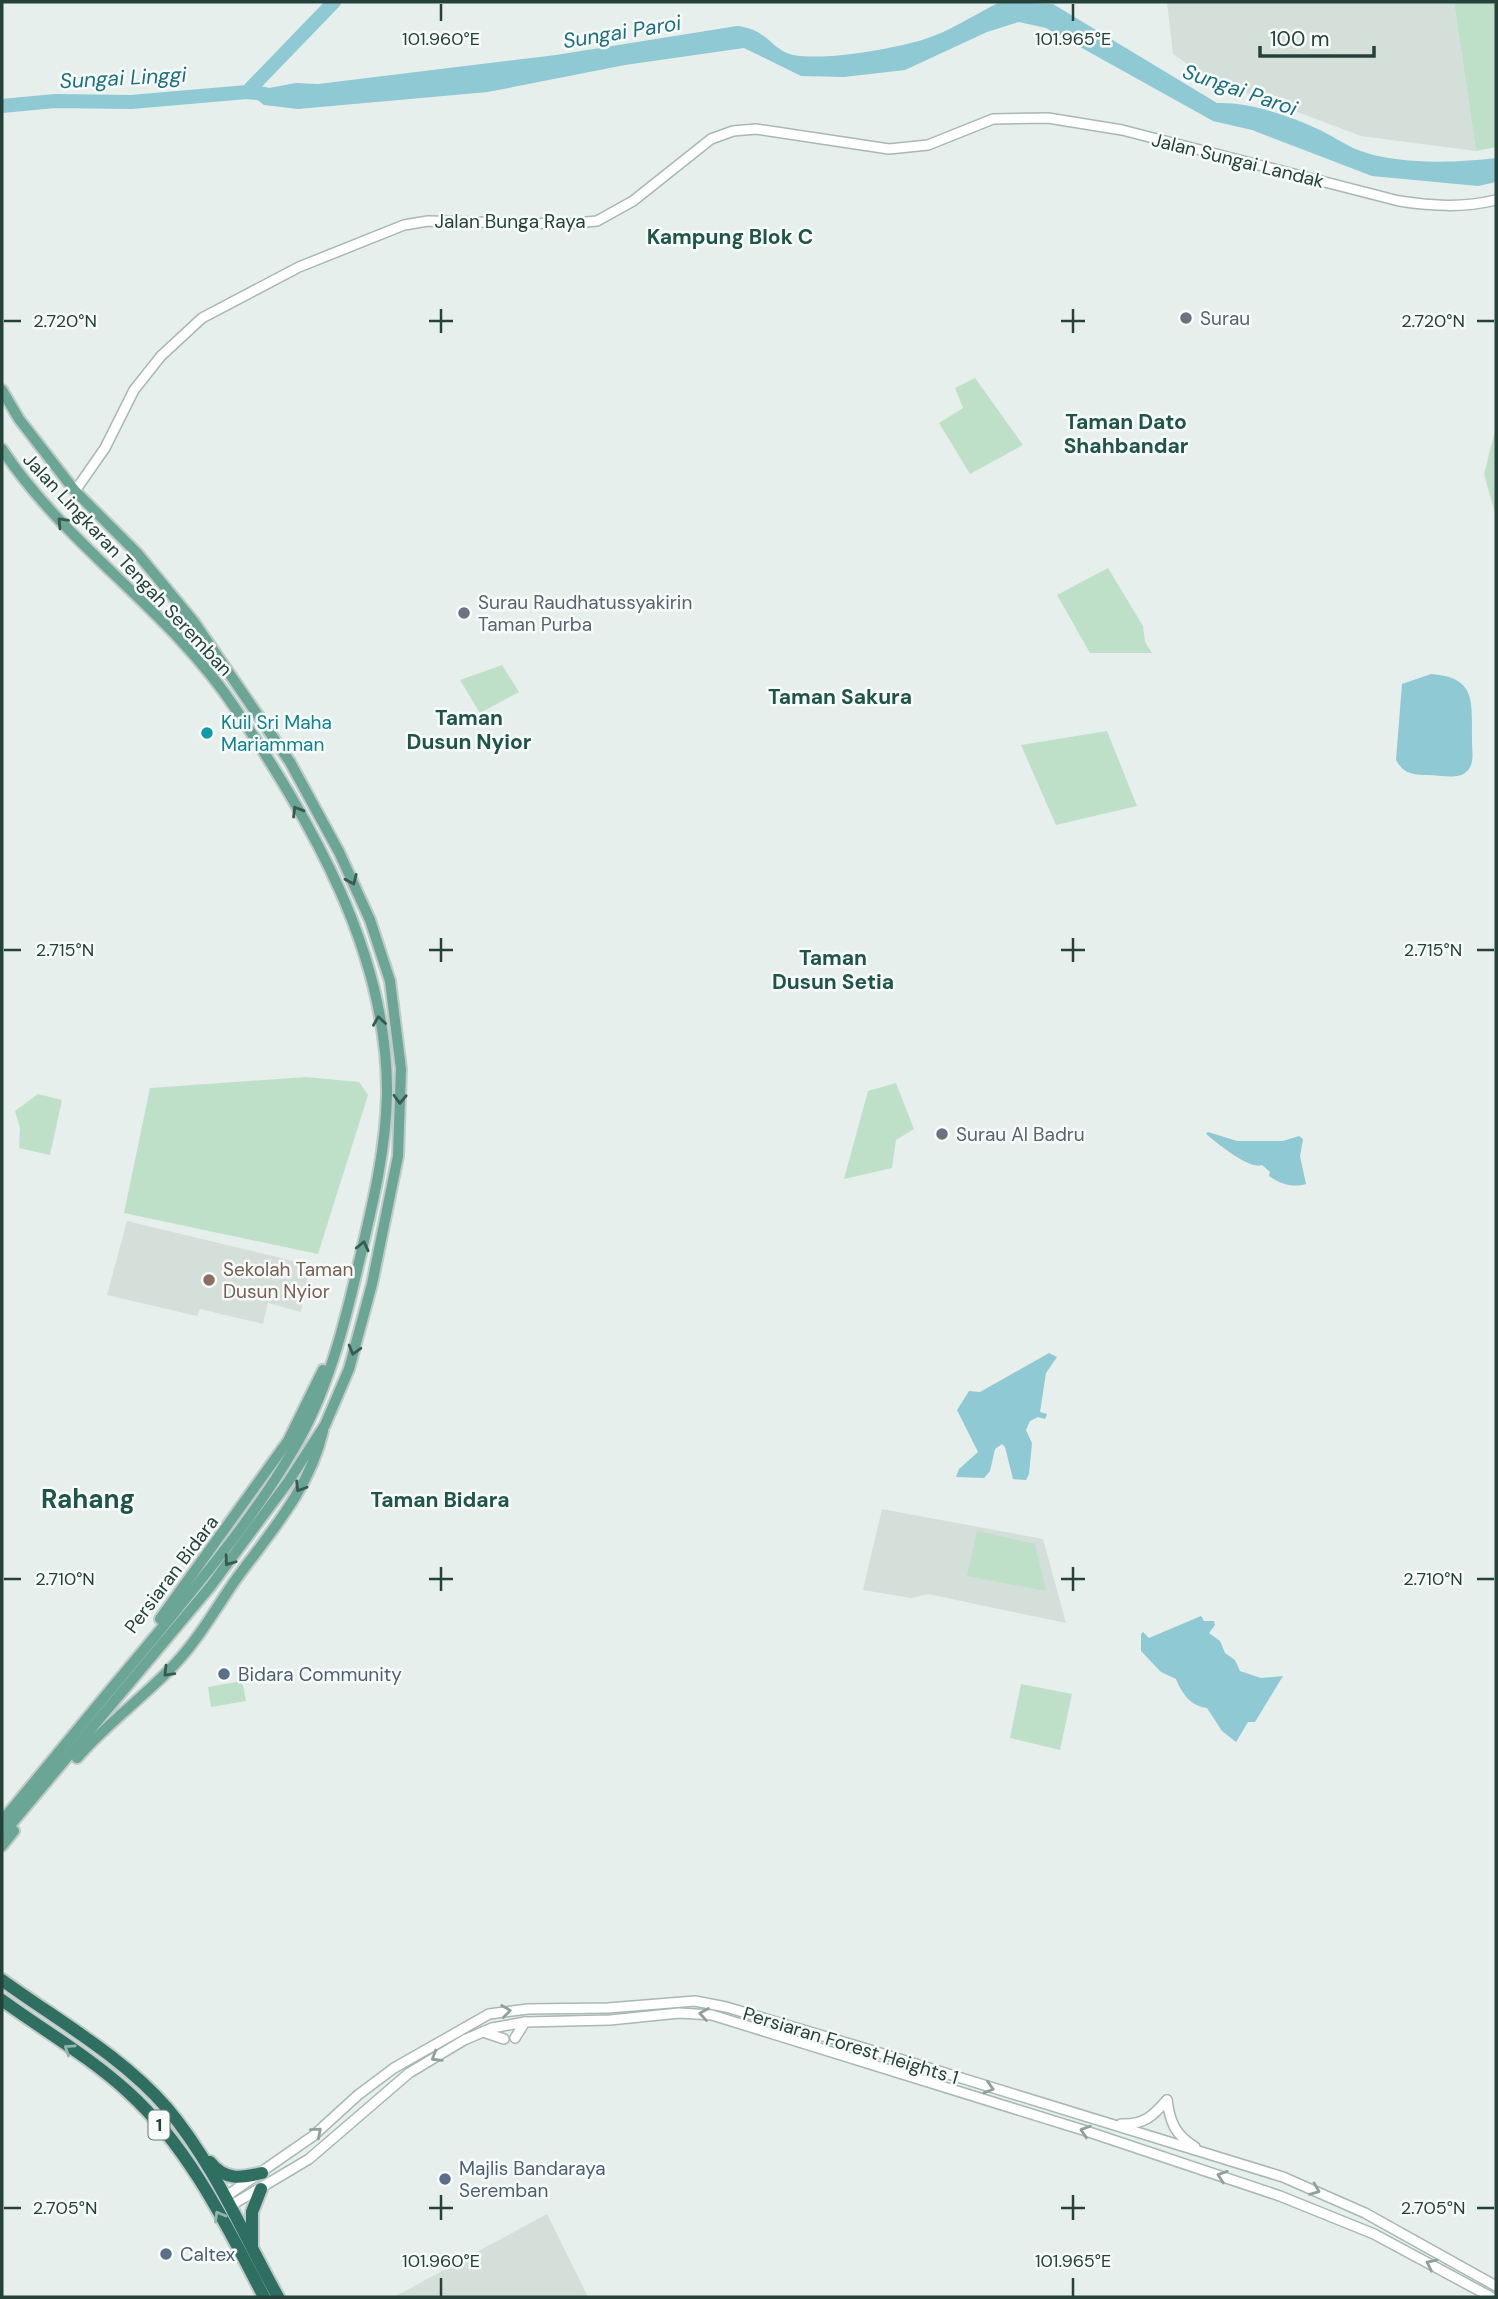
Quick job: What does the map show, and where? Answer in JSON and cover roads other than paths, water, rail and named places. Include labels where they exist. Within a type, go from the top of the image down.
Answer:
[{"type":"highway","name":"1","points":[[2,1980],[144,2085],[196,2146],[278,2297]]},
{"type":"highway","name":"1","points":[[2,2000],[93,2065],[149,2112],[202,2185],[264,2297]]},
{"type":"highway","points":[[196,2146],[213,2167],[227,2176],[239,2178],[262,2173]]},
{"type":"highway","points":[[252,2251],[252,2212],[261,2189]]},
{"type":"main road","name":"Jalan Lingkaran Tengah Seremban","points":[[2,390],[19,419],[75,491],[137,553],[194,622],[290,762],[339,852],[370,920],[390,981],[401,1069],[398,1156],[364,1315],[349,1369],[325,1425],[288,1482],[210,1587],[2,1835]]},
{"type":"main road","name":"Jalan Lingkaran Tengah Seremban","points":[[2,449],[58,518],[172,632],[233,705],[326,859],[358,933],[376,995],[387,1091],[384,1135],[375,1191],[340,1335],[323,1389],[292,1453],[265,1495],[197,1585]]},
{"type":"main road","name":"Persiaran Bidara","points":[[2,1814],[144,1641],[261,1481],[288,1441],[340,1335]]},
{"type":"main road","points":[[2,1846],[94,1738],[177,1662],[270,1535],[317,1457],[325,1425]]},
{"type":"main road","name":"Persiaran Bidara","points":[[2,1821],[197,1585]]},
{"type":"street","name":"Jalan Sungai Landak","points":[[978,124],[1006,117],[1075,122],[1135,133],[1399,201],[1441,207],[1496,200]]},
{"type":"street","name":"Jalan Bunga Raya","points":[[75,491],[105,448],[134,390],[161,356],[195,323],[299,267],[390,229],[428,220],[566,224],[597,221],[634,201],[711,139],[733,131],[756,130],[889,149],[928,145],[978,124]]},
{"type":"street","name":"Persiaran Forest Heights 1","points":[[227,2202],[313,2136],[358,2095],[405,2061],[473,2021],[495,2012],[608,2008],[684,2000],[711,2003],[1109,2123],[1320,2192],[1365,2213],[1496,2286]]},
{"type":"street","name":"Persiaran Forest Heights 1","points":[[227,2202],[261,2189],[329,2143],[373,2101],[409,2073],[482,2032],[525,2022],[610,2020],[689,2012],[712,2015],[1083,2130],[1280,2196],[1374,2234],[1490,2297]]},
{"type":"street","points":[[514,2038],[525,2022]]},
{"type":"street","points":[[482,2032],[504,2039]]},
{"type":"street","points":[[1109,2123],[1136,2124],[1150,2119],[1167,2100],[1170,2121],[1175,2132],[1204,2152]]},
{"type":"water","points":[[1000,2],[1053,4],[1217,103],[1256,107],[1283,115],[1373,155],[1427,162],[1496,158],[1496,182],[1478,186],[1372,176],[1252,130],[1213,121],[1046,28],[1019,22],[987,32],[905,70],[844,77],[801,76],[744,48],[625,65],[488,92],[298,109],[264,105],[247,92],[296,83],[318,84],[556,55],[737,26],[756,31],[779,49],[793,55],[858,53],[932,37]]},
{"type":"water","points":[[1431,674],[1458,681],[1469,696],[1472,762],[1466,772],[1458,776],[1413,774],[1402,768],[1396,760],[1402,684]]},
{"type":"water","points":[[1208,1132],[1237,1141],[1283,1141],[1299,1136],[1303,1139],[1300,1156],[1306,1184],[1291,1185],[1278,1181],[1269,1176],[1270,1172],[1262,1165],[1250,1164],[1234,1155],[1206,1134]]},
{"type":"water","points":[[1049,1353],[1057,1357],[1046,1373],[1040,1412],[1047,1414],[1045,1419],[1038,1417],[1030,1421],[1026,1430],[1032,1443],[1026,1480],[1013,1479],[1002,1444],[995,1449],[990,1471],[984,1478],[956,1477],[959,1469],[978,1452],[957,1410],[969,1391],[980,1392]]},
{"type":"water","points":[[1201,1616],[1204,1621],[1214,1621],[1215,1625],[1209,1633],[1220,1641],[1225,1653],[1235,1660],[1240,1671],[1261,1678],[1283,1676],[1255,1722],[1248,1722],[1236,1742],[1222,1731],[1207,1708],[1192,1702],[1176,1679],[1161,1672],[1141,1651],[1143,1632],[1149,1638]]},
{"type":"waterway","points":[[247,92],[334,2]]},
{"type":"waterway","name":"Sungai Linggi","points":[[2,106],[55,101],[131,102],[247,92],[265,94]]},
{"type":"place","name":"Surau","points":[[1186,318]]},
{"type":"place","name":"Surau Raudhatussyakirin Taman Purba","points":[[464,613]]},
{"type":"place","name":"Kuil Sri Maha Mariamman","points":[[207,733]]},
{"type":"place","name":"Surau Al Badru","points":[[942,1134]]},
{"type":"place","name":"Sekolah Taman Dusun Nyior","points":[[209,1280]]},
{"type":"place","name":"Bidara Community","points":[[224,1674]]},
{"type":"place","name":"Majlis Bandaraya Seremban","points":[[445,2179]]},
{"type":"place","name":"Caltex","points":[[166,2254]]},
{"type":"district","name":"Kampung Blok C","points":[[730,237]]},
{"type":"district","name":"Taman Dato Shahbandar","points":[[1126,434]]},
{"type":"district","name":"Taman Sakura","points":[[840,697]]},
{"type":"district","name":"Taman Dusun Nyior","points":[[469,730]]},
{"type":"district","name":"Taman Dusun Setia","points":[[833,970]]},
{"type":"district","name":"Rahang","points":[[88,1499]]},
{"type":"district","name":"Taman Bidara","points":[[440,1500]]},
{"type":"water label","name":"Sungai Paroi","points":[[622,32]]},
{"type":"water label","name":"Sungai Paroi","points":[[1240,90]]}]
